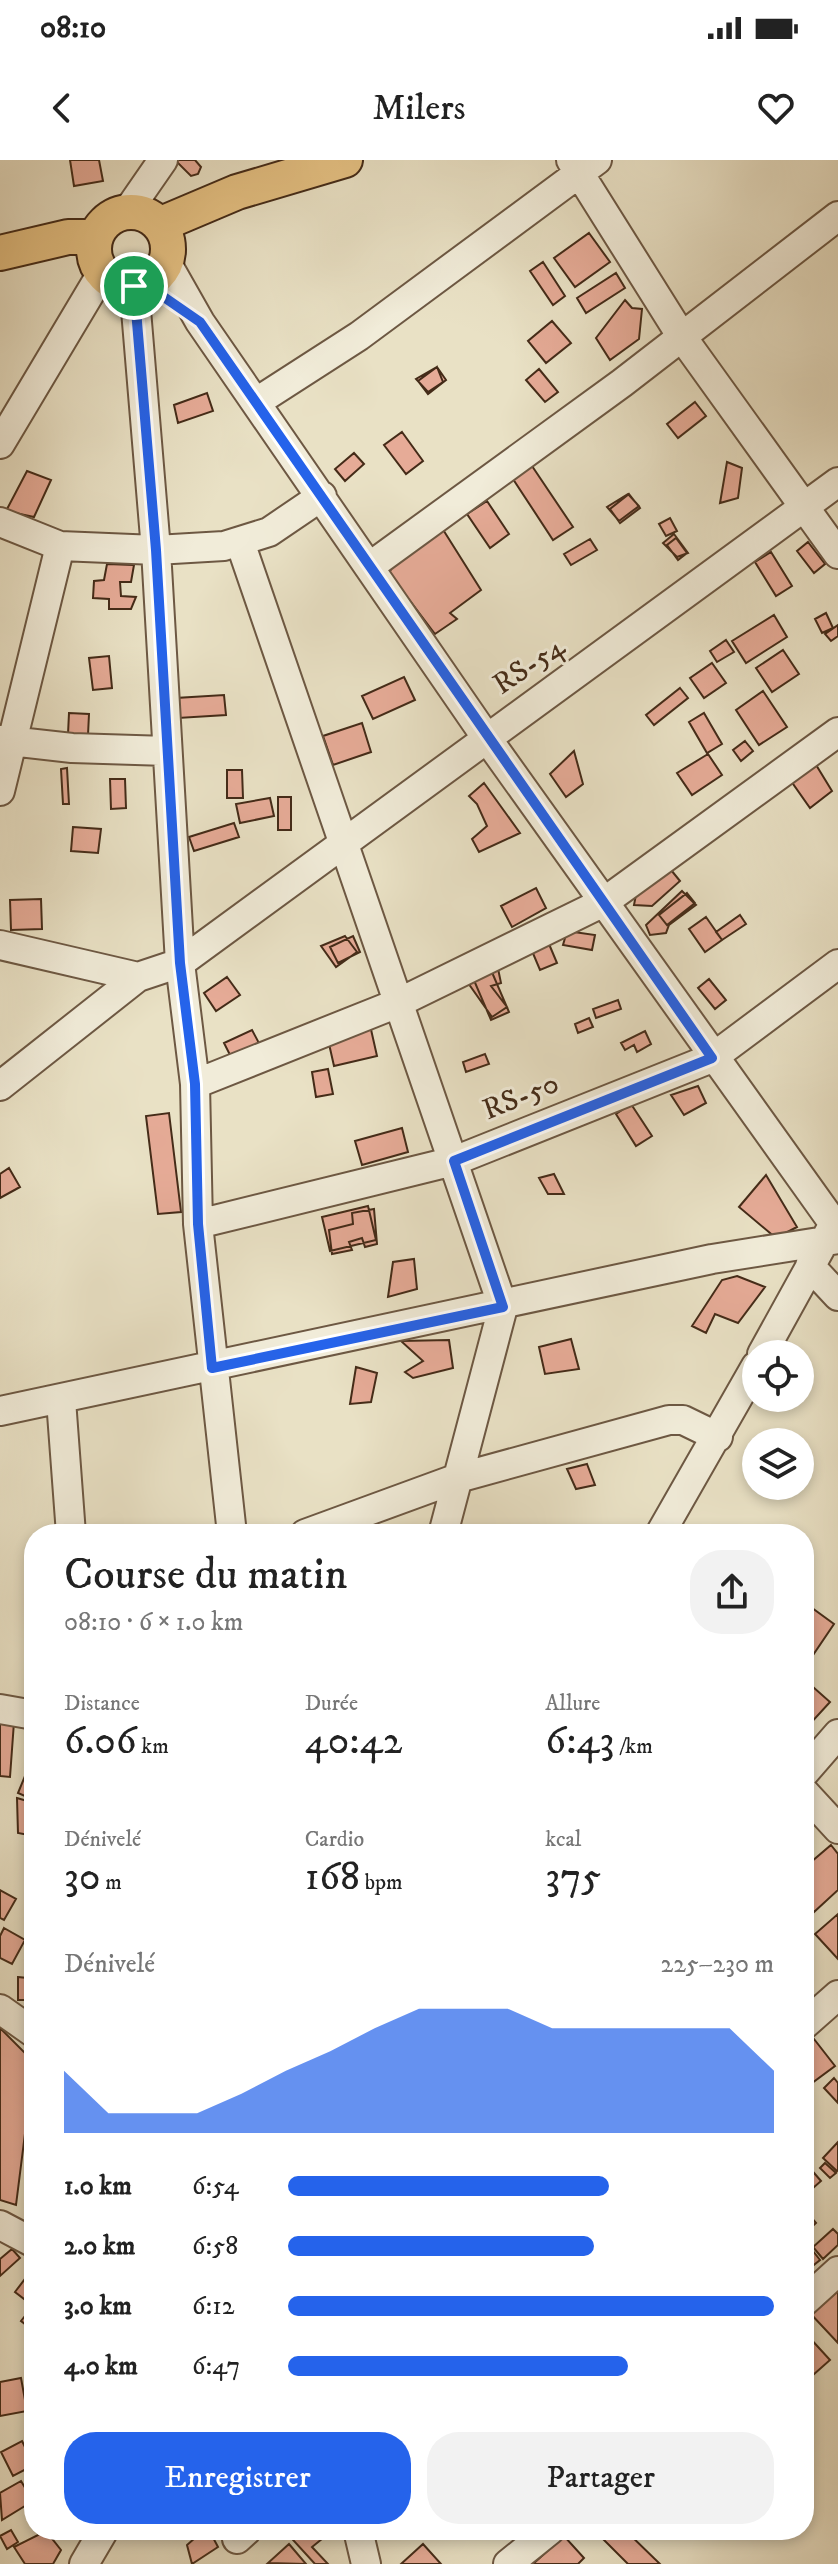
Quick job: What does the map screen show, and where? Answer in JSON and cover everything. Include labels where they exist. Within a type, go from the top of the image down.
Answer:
[{"type":"main road","points":[[13,250],[68,237],[133,255],[200,221],[237,192],[345,160]]},
{"type":"street","points":[[161,162],[133,255],[156,550],[180,963],[195,1084],[198,1224],[231,1524]]},
{"type":"street","points":[[258,401],[359,336],[582,165],[682,337],[838,554]]},
{"type":"street","points":[[369,567],[682,337],[838,216]]},
{"type":"street","points":[[0,444],[74,317],[133,255]]},
{"type":"street","points":[[133,255],[200,322],[258,401],[486,737],[834,1230]]},
{"type":"street","name":"RS-54","points":[[138,977],[180,963],[486,737],[607,654],[838,482]]},
{"type":"street","points":[[0,522],[60,546],[156,550],[240,542],[269,532],[322,496]]},
{"type":"street","points":[[240,542],[503,1307],[446,1524]]},
{"type":"street","points":[[0,791],[7,742],[60,546]]},
{"type":"street","points":[[195,1084],[398,1003],[604,902],[838,732]]},
{"type":"street","points":[[7,742],[167,751]]},
{"type":"street","points":[[0,945],[138,977]]},
{"type":"street","name":"RS-50","points":[[198,1224],[454,1161],[712,1058],[838,964]]},
{"type":"street","points":[[0,1086],[138,977]]},
{"type":"street","points":[[770,1340],[810,1266],[834,1230]]},
{"type":"street","points":[[0,1411],[503,1307],[834,1230]]},
{"type":"street","points":[[810,1266],[838,1296]]},
{"type":"street","points":[[666,1524],[742,1392]]},
{"type":"street","points":[[61,1400],[70,1524]]},
{"type":"street","points":[[332,1524],[458,1478],[669,1420],[683,1420],[718,1437]]},
{"type":"street","points":[[0,1709],[24,1713]]},
{"type":"street","points":[[814,1762],[838,1734]]},
{"type":"street","points":[[814,1803],[838,1829]]},
{"type":"street","points":[[814,2016],[838,1995]]},
{"type":"street","points":[[0,2009],[24,2026]]},
{"type":"street","points":[[0,2225],[24,2238]]},
{"type":"street","points":[[814,2293],[838,2271]]},
{"type":"street","points":[[84,2564],[98,2540]]},
{"type":"street","points":[[360,2540],[366,2564]]},
{"type":"street","points":[[508,2564],[538,2540]]},
{"type":"building","points":[[70,160],[99,160],[103,181],[74,186]]},
{"type":"building","points":[[175,160],[195,160],[201,167],[198,174],[191,176]]},
{"type":"building","points":[[589,233],[610,262],[575,287],[554,258]]},
{"type":"building","points":[[543,262],[565,296],[553,305],[530,271]]},
{"type":"building","points":[[616,273],[625,288],[586,313],[577,298]]},
{"type":"building","points":[[625,300],[632,308],[642,309],[639,339],[610,360],[596,338]]},
{"type":"building","points":[[552,321],[571,343],[546,363],[528,341]]},
{"type":"building","points":[[437,367],[443,382],[428,392],[416,379]]},
{"type":"building","points":[[437,367],[446,380],[428,394],[418,381]]},
{"type":"building","points":[[539,369],[558,392],[545,402],[526,380]]},
{"type":"building","points":[[207,393],[213,411],[178,423],[174,405]]},
{"type":"building","points":[[695,402],[706,416],[678,438],[667,424]]},
{"type":"building","points":[[402,432],[423,461],[406,474],[384,445]]},
{"type":"building","points":[[354,453],[364,464],[345,481],[335,469]]},
{"type":"building","points":[[727,462],[742,468],[738,498],[720,503]]},
{"type":"building","points":[[530,463],[573,527],[553,540],[511,476]]},
{"type":"building","points":[[27,471],[51,480],[34,517],[6,511]]},
{"type":"building","points":[[628,494],[639,506],[619,521],[607,507]]},
{"type":"building","points":[[629,494],[640,508],[620,523],[610,509]]},
{"type":"building","points":[[487,501],[509,534],[490,548],[467,514]]},
{"type":"building","points":[[670,518],[677,531],[666,536],[659,524]]},
{"type":"building","points":[[442,528],[481,590],[450,613],[457,619],[435,634],[389,573],[398,556]]},
{"type":"building","points":[[674,534],[688,553],[677,557],[663,543]]},
{"type":"building","points":[[676,538],[687,553],[678,560],[667,545]]},
{"type":"building","points":[[590,539],[597,550],[571,565],[564,554]]},
{"type":"building","points":[[808,542],[825,564],[814,573],[797,551]]},
{"type":"building","points":[[771,552],[792,586],[776,596],[755,562]]},
{"type":"building","points":[[107,564],[134,565],[131,582],[120,582],[121,596],[136,597],[131,609],[109,609],[109,599],[93,598],[94,581],[104,580]]},
{"type":"building","points":[[826,613],[833,628],[822,633],[815,619]]},
{"type":"building","points":[[774,615],[787,637],[746,663],[732,641]]},
{"type":"building","points":[[838,625],[838,636],[831,641],[825,634]]},
{"type":"building","points":[[726,640],[734,652],[717,662],[710,651]]},
{"type":"building","points":[[783,650],[799,674],[772,692],[756,668]]},
{"type":"building","points":[[109,656],[112,688],[93,690],[89,658]]},
{"type":"building","points":[[712,663],[726,683],[704,698],[690,678]]},
{"type":"building","points":[[404,677],[415,700],[373,719],[362,696]]},
{"type":"building","points":[[680,688],[688,698],[654,725],[646,715]]},
{"type":"building","points":[[763,691],[787,727],[759,745],[736,710]]},
{"type":"building","points":[[224,695],[226,715],[178,718],[176,698]]},
{"type":"building","points":[[69,713],[89,714],[88,735],[68,734]]},
{"type":"building","points":[[704,713],[722,744],[707,753],[689,722]]},
{"type":"building","points":[[362,723],[371,752],[333,765],[323,736]]},
{"type":"building","points":[[745,741],[753,751],[741,761],[733,750]]},
{"type":"building","points":[[574,751],[583,784],[566,797],[550,774]]},
{"type":"building","points":[[708,754],[722,775],[692,795],[677,773]]},
{"type":"building","points":[[810,755],[832,791],[810,808],[784,771]]},
{"type":"building","points":[[67,768],[69,804],[63,804],[61,769]]},
{"type":"building","points":[[227,770],[242,770],[243,798],[227,798]]},
{"type":"building","points":[[110,779],[125,779],[126,808],[111,809]]},
{"type":"building","points":[[484,783],[520,833],[479,852],[472,839],[487,826],[477,804],[469,796]]},
{"type":"building","points":[[278,797],[291,797],[291,830],[278,830]]},
{"type":"building","points":[[270,798],[274,816],[240,823],[236,804]]},
{"type":"building","points":[[234,823],[239,837],[194,851],[189,837]]},
{"type":"building","points":[[73,827],[101,829],[98,853],[71,851]]},
{"type":"building","points":[[667,865],[680,881],[652,906],[634,905],[638,884]]},
{"type":"building","points":[[536,888],[546,908],[512,927],[501,906]]},
{"type":"building","points":[[682,891],[696,905],[669,925],[666,933],[650,935],[646,925]]},
{"type":"building","points":[[687,893],[695,903],[667,925],[659,915]]},
{"type":"building","points":[[41,899],[42,929],[11,930],[10,900]]},
{"type":"building","points":[[740,915],[746,924],[722,940],[716,932]]},
{"type":"building","points":[[706,917],[722,940],[705,952],[689,929]]},
{"type":"building","points":[[567,931],[595,935],[592,950],[563,945]]},
{"type":"building","points":[[345,936],[357,952],[336,967],[321,946]]},
{"type":"building","points":[[353,936],[360,952],[338,963],[330,947]]},
{"type":"building","points":[[549,944],[557,963],[540,970],[532,951]]},
{"type":"building","points":[[496,959],[501,983],[491,986],[507,1007],[492,1017],[466,980]]},
{"type":"building","points":[[491,970],[509,1012],[491,1020],[473,978]]},
{"type":"building","points":[[227,977],[240,995],[216,1011],[204,993]]},
{"type":"building","points":[[709,979],[726,1000],[715,1009],[698,988]]},
{"type":"building","points":[[618,1000],[621,1009],[596,1018],[593,1009]]},
{"type":"building","points":[[589,1018],[593,1027],[578,1033],[575,1024]]},
{"type":"building","points":[[370,1025],[377,1056],[334,1066],[327,1035]]},
{"type":"building","points":[[252,1030],[260,1045],[232,1059],[224,1043]]},
{"type":"building","points":[[645,1031],[651,1044],[637,1052],[634,1045],[625,1050],[621,1043]]},
{"type":"building","points":[[485,1054],[489,1064],[466,1072],[463,1062]]},
{"type":"building","points":[[328,1069],[333,1094],[316,1097],[312,1072]]},
{"type":"building","points":[[698,1086],[706,1103],[684,1115],[671,1095]]},
{"type":"building","points":[[631,1104],[652,1136],[636,1146],[616,1114]]},
{"type":"building","points":[[169,1113],[181,1212],[158,1214],[146,1116]]},
{"type":"building","points":[[402,1128],[408,1152],[362,1165],[355,1141]]},
{"type":"building","points":[[9,1168],[20,1187],[0,1198],[0,1174]]},
{"type":"building","points":[[554,1174],[564,1194],[548,1194],[539,1178]]},
{"type":"building","points":[[766,1175],[797,1227],[776,1238],[739,1207]]},
{"type":"building","points":[[368,1206],[376,1240],[330,1251],[322,1217]]},
{"type":"building","points":[[374,1209],[377,1244],[365,1247],[362,1238],[349,1242],[352,1250],[332,1254],[329,1230],[353,1224],[352,1213]]},
{"type":"building","points":[[414,1259],[417,1289],[388,1297],[393,1262]]},
{"type":"building","points":[[737,1276],[765,1287],[738,1323],[715,1314],[706,1333],[692,1326],[722,1280]]},
{"type":"building","points":[[571,1339],[579,1369],[545,1374],[539,1347]]},
{"type":"building","points":[[449,1340],[453,1368],[413,1378],[405,1372],[423,1361],[401,1341]]},
{"type":"building","points":[[356,1367],[377,1373],[371,1402],[350,1404]]},
{"type":"building","points":[[587,1464],[595,1485],[576,1489],[567,1469]]},
{"type":"building","points":[[814,1609],[834,1624],[814,1654]]},
{"type":"building","points":[[814,1688],[830,1702],[814,1720]]},
{"type":"building","points":[[0,1721],[14,1722],[10,1777],[0,1776]]},
{"type":"building","points":[[24,1778],[24,1796],[18,1793]]},
{"type":"building","points":[[17,1798],[24,1800],[24,1834],[18,1833]]},
{"type":"building","points":[[831,1845],[838,1854],[838,1890],[814,1912],[814,1859]]},
{"type":"building","points":[[0,1890],[16,1899],[4,1920],[0,1918]]},
{"type":"building","points":[[838,1914],[838,1959],[815,1934]]},
{"type":"building","points":[[4,1928],[24,1939],[12,1964],[0,1958],[0,1936]]},
{"type":"building","points":[[18,1977],[24,1978],[24,2000],[18,2000]]},
{"type":"building","points":[[0,2028],[24,2052],[24,2141],[16,2205],[0,2200]]},
{"type":"building","points":[[814,2039],[835,2066],[814,2082]]},
{"type":"building","points":[[834,2078],[838,2083],[838,2103],[824,2088]]},
{"type":"building","points":[[838,2142],[838,2170],[837,2171],[823,2158]]},
{"type":"building","points":[[825,2163],[836,2173],[830,2178],[820,2168]]},
{"type":"building","points":[[814,2173],[821,2181],[814,2187]]},
{"type":"building","points":[[833,2229],[838,2234],[838,2245],[823,2259],[814,2246]]},
{"type":"building","points":[[12,2249],[20,2258],[0,2276],[0,2259]]},
{"type":"building","points":[[24,2280],[24,2299],[15,2292]]},
{"type":"building","points":[[838,2283],[838,2343],[814,2317],[814,2305]]},
{"type":"building","points":[[814,2343],[830,2360],[814,2374]]},
{"type":"building","points":[[21,2378],[24,2412],[0,2416],[0,2382]]},
{"type":"building","points":[[22,2441],[24,2470],[13,2476],[1,2452]]},
{"type":"building","points":[[21,2481],[24,2507],[2,2520],[0,2493]]},
{"type":"building","points":[[11,2530],[18,2542],[7,2549],[0,2536]]},
{"type":"building","points":[[28,2540],[53,2540],[61,2550],[53,2564],[25,2564],[14,2547]]},
{"type":"building","points":[[193,2540],[214,2540],[218,2547],[192,2564],[187,2545]]},
{"type":"building","points":[[293,2540],[321,2540],[312,2547],[328,2564],[315,2564]]},
{"type":"building","points":[[560,2540],[568,2540],[584,2558],[578,2564],[533,2564]]},
{"type":"building","points":[[604,2540],[635,2540],[660,2564],[628,2564]]},
{"type":"building","points":[[289,2544],[306,2564],[268,2563]]},
{"type":"building","points":[[423,2544],[441,2564],[401,2564]]},
{"type":"route","points":[[145,284],[200,322],[258,401],[486,737],[712,1058],[454,1161],[503,1307],[212,1368],[198,1224],[195,1084],[180,963],[156,550],[134,286],[145,284]]}]
